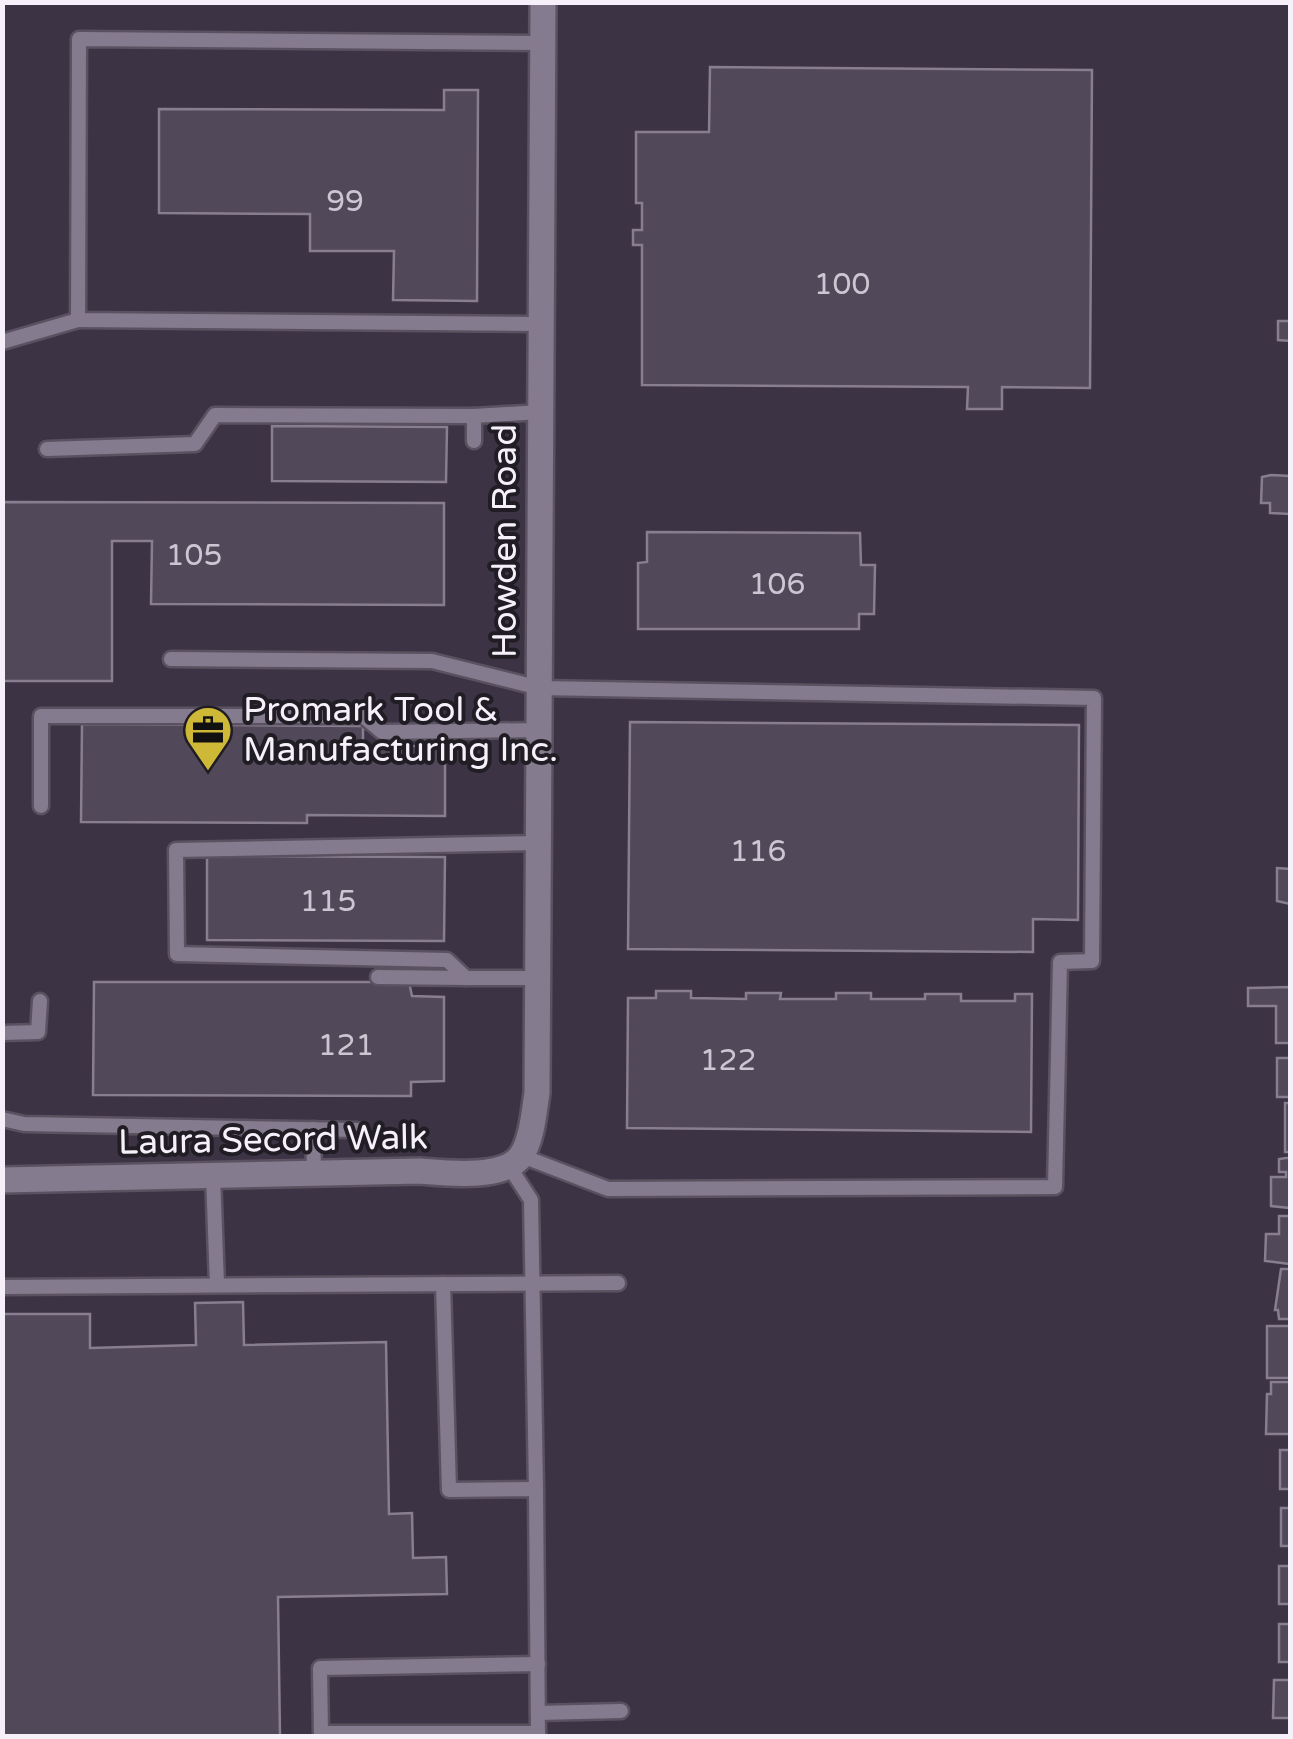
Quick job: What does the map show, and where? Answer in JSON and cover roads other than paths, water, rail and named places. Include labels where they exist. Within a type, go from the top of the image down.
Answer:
[{"type":"street","name":"Howden Road","points":[[519,1154],[537,1093],[542,2]]},
{"type":"street","name":"Laura Secord Walk","points":[[2,1180],[458,1174],[519,1154]]},
{"type":"lane","points":[[78,320],[79,39],[542,43]]},
{"type":"lane","points":[[2,342],[78,320],[542,324]]},
{"type":"lane","points":[[46,450],[194,444],[216,415],[474,416],[541,412]]},
{"type":"lane","points":[[474,416],[474,440]]},
{"type":"lane","points":[[171,660],[432,661],[540,688],[1094,698],[1092,961],[1060,962],[1055,1186],[608,1189],[519,1154]]},
{"type":"lane","points":[[41,806],[41,716],[363,716],[382,732],[540,730]]},
{"type":"lane","points":[[466,978],[447,960],[177,954],[176,850],[538,843]]},
{"type":"lane","points":[[378,977],[538,978]]},
{"type":"lane","points":[[2,1032],[38,1032],[40,1001]]},
{"type":"lane","points":[[2,1119],[24,1124],[357,1130]]},
{"type":"lane","points":[[313,1129],[314,1174]]},
{"type":"lane","points":[[519,1154],[531,1200],[534,1283],[538,1664],[538,1735],[321,1735],[320,1668],[538,1664]]},
{"type":"lane","points":[[213,1175],[217,1286]]},
{"type":"lane","points":[[2,1287],[618,1282]]},
{"type":"lane","points":[[444,1284],[449,1490],[536,1488]]},
{"type":"lane","points":[[538,1712],[620,1710]]},
{"type":"place","name":"Promark Tool & Manufacturing Inc.","points":[[208,772]]}]
